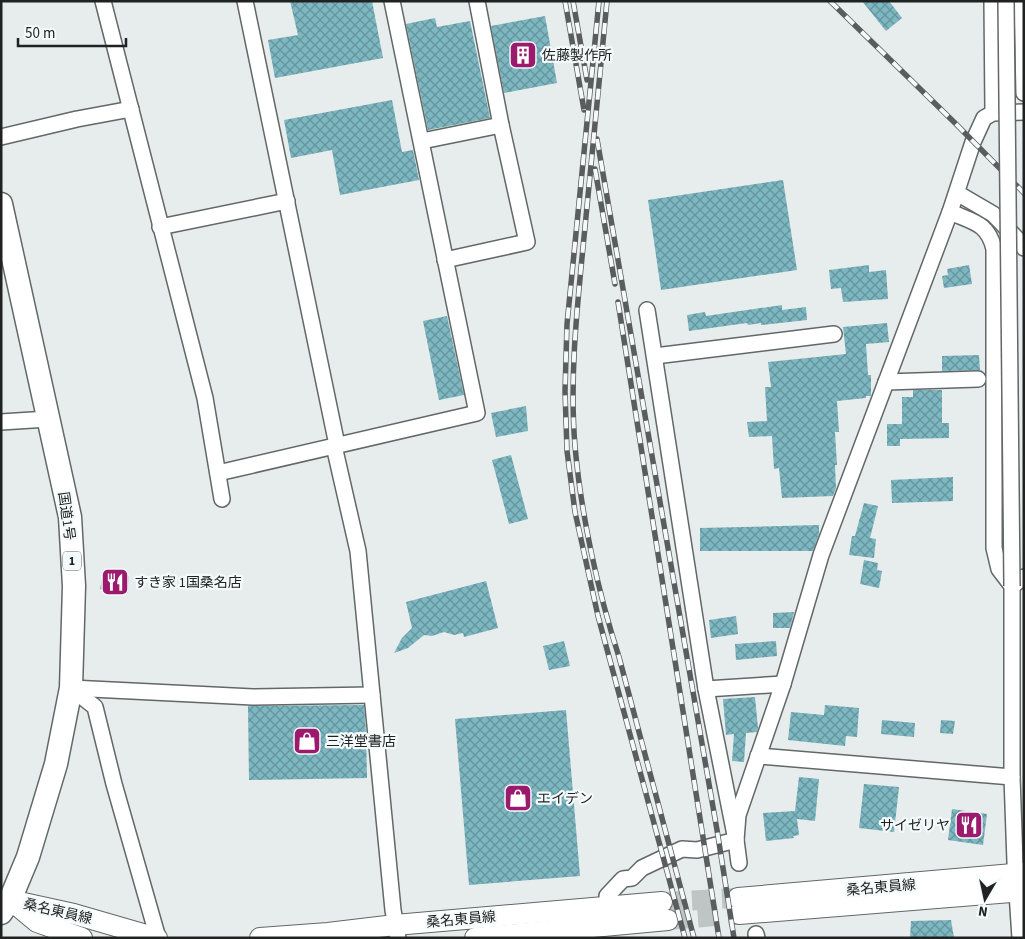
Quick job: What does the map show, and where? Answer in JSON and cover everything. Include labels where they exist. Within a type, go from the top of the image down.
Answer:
[{"type":"highway","name":"国道1号","points":[[1,204],[70,517],[74,586],[71,688],[56,764],[28,857],[4,902]]},
{"type":"main road","name":"桑名東員線","points":[[739,906],[1020,882]]},
{"type":"main road","name":"桑名東員線","points":[[4,902],[37,922],[82,938]]},
{"type":"main road","name":"桑名東員線","points":[[4,902],[74,914],[158,938]]},
{"type":"main road","name":"桑名東員線","points":[[260,938],[328,933],[397,931],[665,911],[476,938]]},
{"type":"street","points":[[104,1],[205,398],[222,499]]},
{"type":"street","points":[[245,1],[358,551],[397,931]]},
{"type":"street","points":[[218,473],[477,412],[392,1]]},
{"type":"street","points":[[445,260],[527,242],[501,125],[477,1]]},
{"type":"street","points":[[992,1],[993,113]]},
{"type":"street","points":[[1006,1],[1018,581],[1012,776],[1020,882],[1020,938]]},
{"type":"street","points":[[1022,1],[1024,93]]},
{"type":"street","points":[[1,137],[77,119],[131,109]]},
{"type":"street","points":[[736,840],[738,815],[783,684],[821,555],[957,194],[973,142],[984,118],[993,113],[1024,112]]},
{"type":"street","points":[[422,141],[501,125]]},
{"type":"street","points":[[957,194],[993,214],[1024,248]]},
{"type":"street","points":[[160,227],[287,201]]},
{"type":"street","points":[[950,212],[978,224],[991,237],[994,249],[994,548],[999,569],[1018,581]]},
{"type":"street","points":[[647,310],[706,689],[739,863]]},
{"type":"street","points":[[655,356],[834,334]]},
{"type":"street","points":[[886,382],[978,379]]},
{"type":"street","points":[[1,422],[48,419]]},
{"type":"street","points":[[706,689],[783,684]]},
{"type":"street","points":[[71,688],[253,697],[372,695]]},
{"type":"street","points":[[71,688],[95,707],[114,784],[158,938]]},
{"type":"street","points":[[758,756],[1012,776]]},
{"type":"street","points":[[607,896],[623,879],[632,878],[642,868],[682,849],[697,850],[736,840]]},
{"type":"building","points":[[290,1],[372,1],[383,58],[275,78],[268,40],[298,35]]},
{"type":"building","points":[[862,1],[889,1],[902,18],[886,31]]},
{"type":"building","name":"佐藤製作所","points":[[545,16],[557,83],[504,93],[491,26]]},
{"type":"building","points":[[435,18],[437,27],[470,21],[490,118],[428,130],[406,24]]},
{"type":"building","points":[[392,100],[402,152],[413,150],[419,180],[340,195],[332,150],[291,158],[284,120]]},
{"type":"building","points":[[783,180],[797,270],[661,290],[648,200]]},
{"type":"building","points":[[869,265],[869,272],[886,270],[888,299],[843,302],[841,288],[831,289],[829,270]]},
{"type":"building","points":[[969,265],[972,284],[944,288],[942,276],[948,275],[947,269]]},
{"type":"building","points":[[782,305],[782,310],[806,307],[807,320],[761,325],[761,323],[748,325],[747,323],[689,331],[687,315],[705,312],[706,316]]},
{"type":"building","points":[[447,316],[464,395],[439,400],[423,321]]},
{"type":"building","points":[[887,323],[889,342],[866,344],[868,375],[871,375],[871,396],[837,401],[839,432],[835,432],[837,465],[835,465],[836,488],[833,496],[782,498],[779,468],[774,469],[772,436],[749,437],[747,422],[767,421],[765,387],[771,387],[768,362],[846,354],[843,327]]},
{"type":"building","points":[[979,355],[980,370],[942,371],[942,356]]},
{"type":"building","points":[[913,390],[942,390],[942,423],[949,423],[949,438],[900,439],[900,446],[887,446],[887,424],[902,424],[902,397],[913,397]]},
{"type":"building","points":[[526,406],[528,431],[496,437],[491,413]]},
{"type":"building","points":[[511,455],[528,519],[509,524],[492,460]]},
{"type":"building","points":[[953,477],[953,501],[892,503],[891,480]]},
{"type":"building","points":[[864,503],[878,506],[870,538],[876,539],[874,558],[849,555],[852,536],[855,536]]},
{"type":"building","points":[[819,525],[819,534],[813,551],[700,551],[700,528]]},
{"type":"building","points":[[864,560],[878,563],[877,570],[882,571],[879,588],[860,584]]},
{"type":"building","name":"すき家 1国桑名店","points":[[103,574],[129,576],[128,593],[100,589]]},
{"type":"building","points":[[486,581],[498,628],[464,637],[463,633],[454,635],[444,632],[432,636],[424,635],[408,648],[394,653],[402,638],[412,628],[406,602]]},
{"type":"building","points":[[794,612],[790,628],[773,628],[773,613]]},
{"type":"building","points":[[736,616],[738,634],[711,638],[709,620]]},
{"type":"building","points":[[564,641],[570,666],[549,670],[543,646]]},
{"type":"building","points":[[776,641],[777,656],[736,660],[735,644]]},
{"type":"building","points":[[755,697],[757,732],[746,733],[744,762],[732,761],[734,734],[726,735],[723,699]]},
{"type":"building","name":"三洋堂書店","points":[[364,705],[367,778],[249,780],[248,706]]},
{"type":"building","points":[[825,705],[859,708],[857,737],[846,736],[845,746],[788,740],[791,712],[824,715]]},
{"type":"building","name":"エイデン","points":[[566,710],[580,876],[469,885],[455,719]]},
{"type":"building","points":[[882,720],[915,723],[914,737],[881,734]]},
{"type":"building","points":[[941,720],[955,721],[953,734],[940,733]]},
{"type":"building","points":[[799,777],[819,779],[815,821],[797,819],[799,835],[793,836],[794,838],[766,841],[763,813],[795,811]]},
{"type":"building","points":[[864,784],[899,787],[894,832],[859,828]]},
{"type":"building","points":[[952,809],[987,814],[983,845],[948,840]]},
{"type":"building","points":[[951,920],[954,938],[910,938],[911,921]]},
{"type":"tunnel","points":[[662,902],[738,898]]},
{"type":"tunnel","points":[[668,920],[739,914]]},
{"type":"railway","points":[[565,1],[584,110]]},
{"type":"railway","points":[[573,1],[587,80]]},
{"type":"railway","points":[[599,1],[567,324],[565,391],[567,451],[575,512],[598,616],[685,938]]},
{"type":"railway","points":[[607,1],[575,337],[573,392],[575,446],[581,499],[597,580],[694,938]]},
{"type":"railway","points":[[830,1],[1024,193]]},
{"type":"railway","points":[[597,139],[734,938]]},
{"type":"railway","points":[[595,169],[615,284]]},
{"type":"railway","points":[[618,302],[719,938]]},
{"type":"place","name":"佐藤製作所","points":[[523,55]]},
{"type":"place","name":"すき家 1国桑名店","points":[[115,582]]},
{"type":"place","name":"三洋堂書店","points":[[307,741]]},
{"type":"place","name":"エイデン","points":[[518,798]]},
{"type":"place","name":"サイゼリヤ","points":[[969,825]]}]
